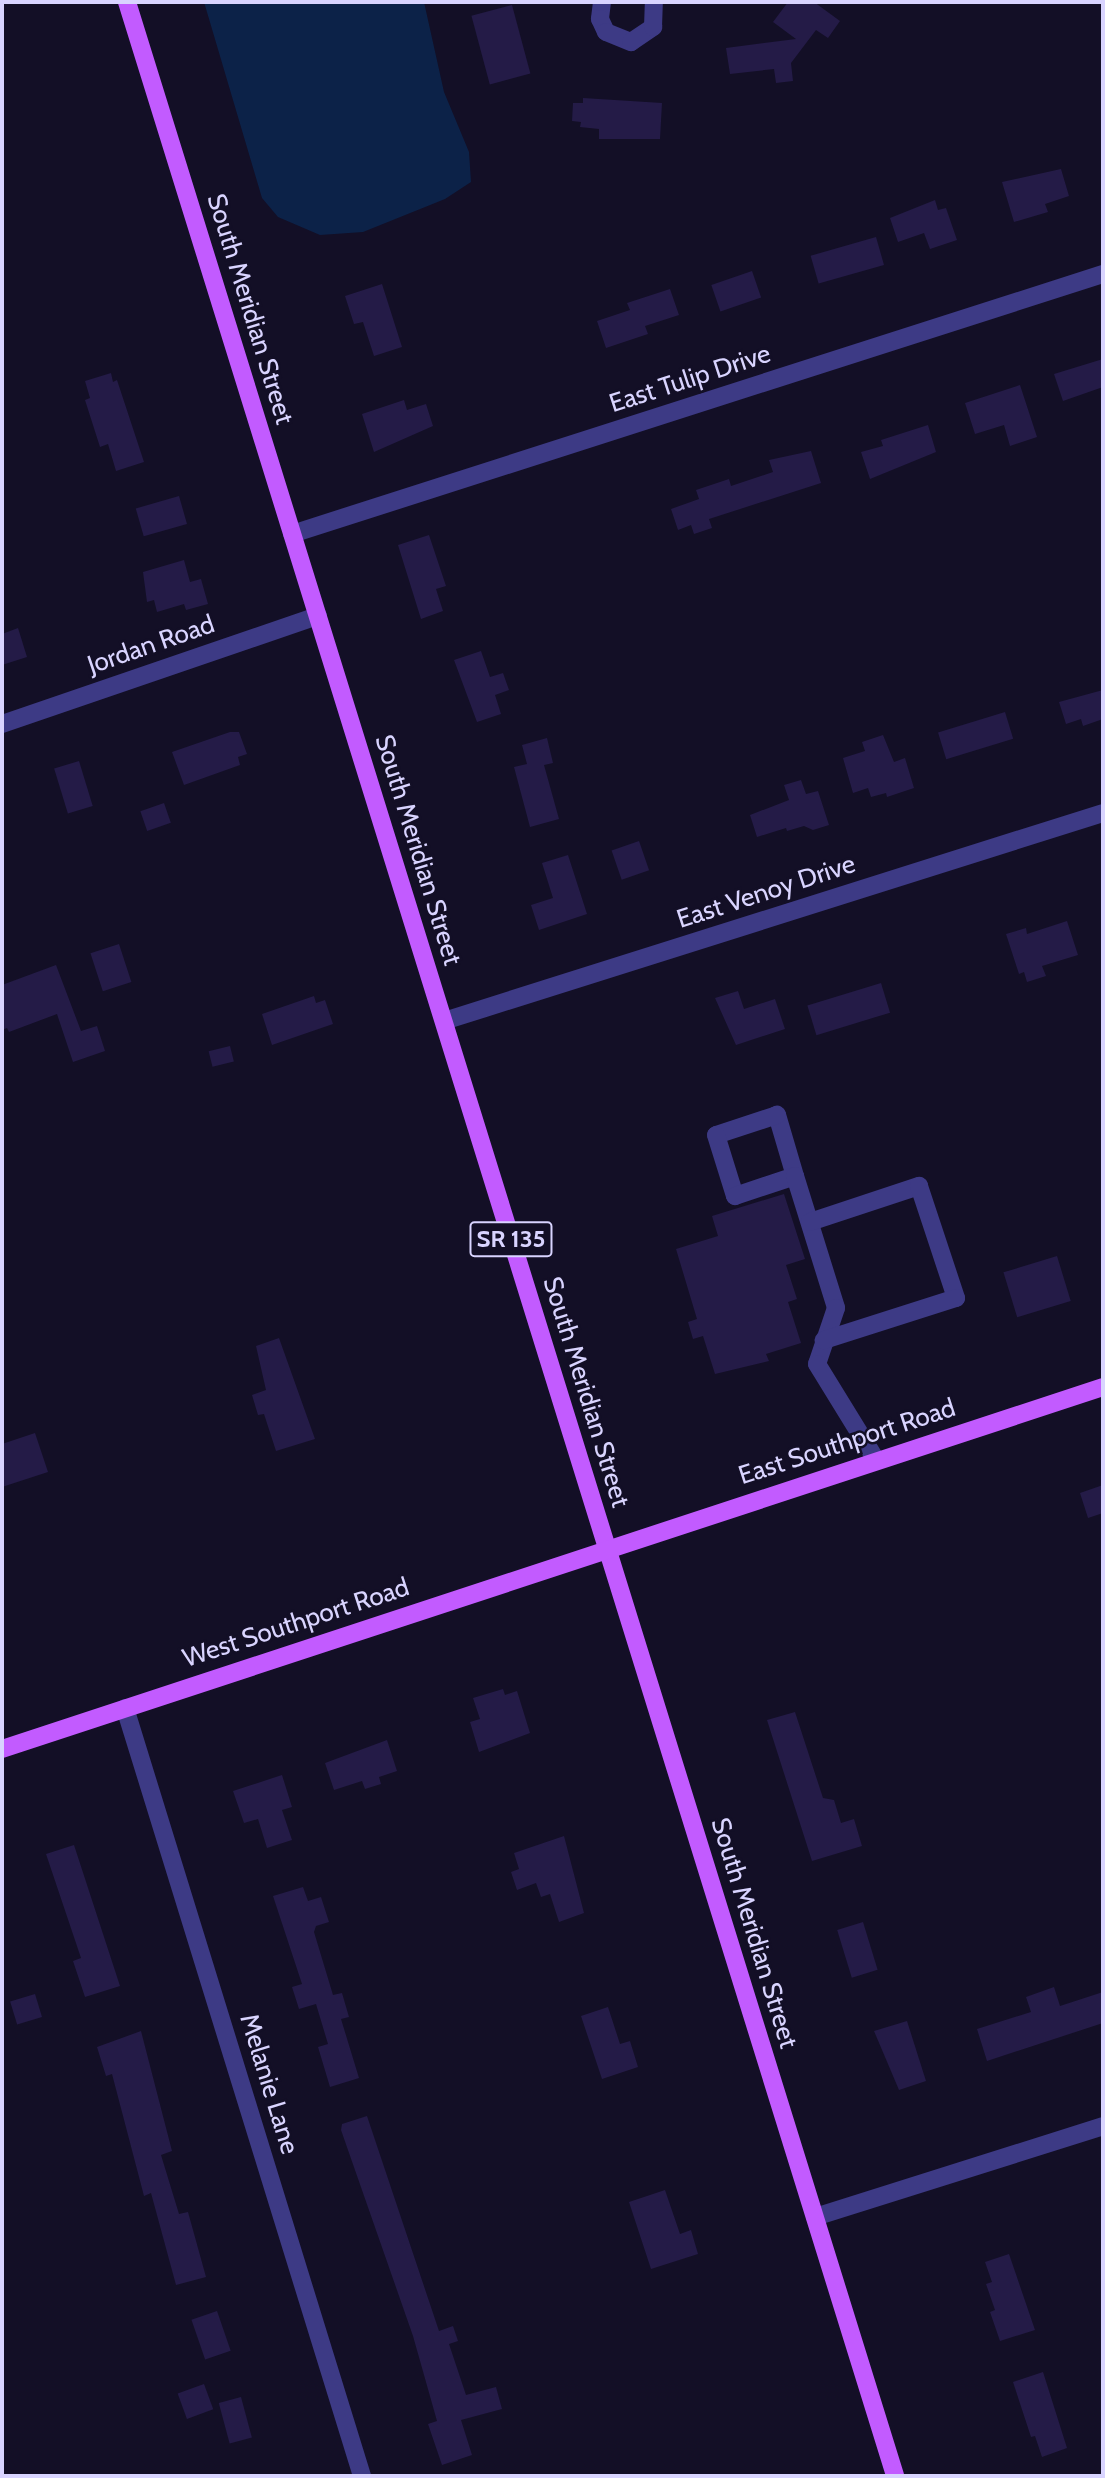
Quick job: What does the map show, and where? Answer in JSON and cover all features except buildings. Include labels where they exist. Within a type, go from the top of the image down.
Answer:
[{"type":"main road","name":"South Meridian Street","points":[[127,2],[895,2476]]},
{"type":"main road","name":"East Southport Road","points":[[607,1547],[1103,1387]]},
{"type":"main road","name":"West Southport Road","points":[[2,1749],[607,1547]]},
{"type":"street","points":[[603,2],[602,26],[624,42],[649,32],[661,3]]},
{"type":"street","name":"East Tulip Drive","points":[[292,534],[1103,274]]},
{"type":"street","name":"Jordan Road","points":[[2,724],[318,616]]},
{"type":"street","name":"East Venoy Drive","points":[[444,1021],[1103,813]]},
{"type":"street","points":[[795,1176],[735,1196],[716,1135],[776,1115],[810,1222],[836,1308],[817,1364],[876,1460]]},
{"type":"street","points":[[810,1222],[919,1186],[956,1298],[824,1340]]},
{"type":"street","name":"Melanie Lane","points":[[125,1708],[362,2476]]},
{"type":"street","points":[[815,2217],[1103,2126]]},
{"type":"water","points":[[204,2],[424,2],[444,92],[469,152],[471,182],[445,199],[363,232],[320,235],[278,217],[262,198]]}]
